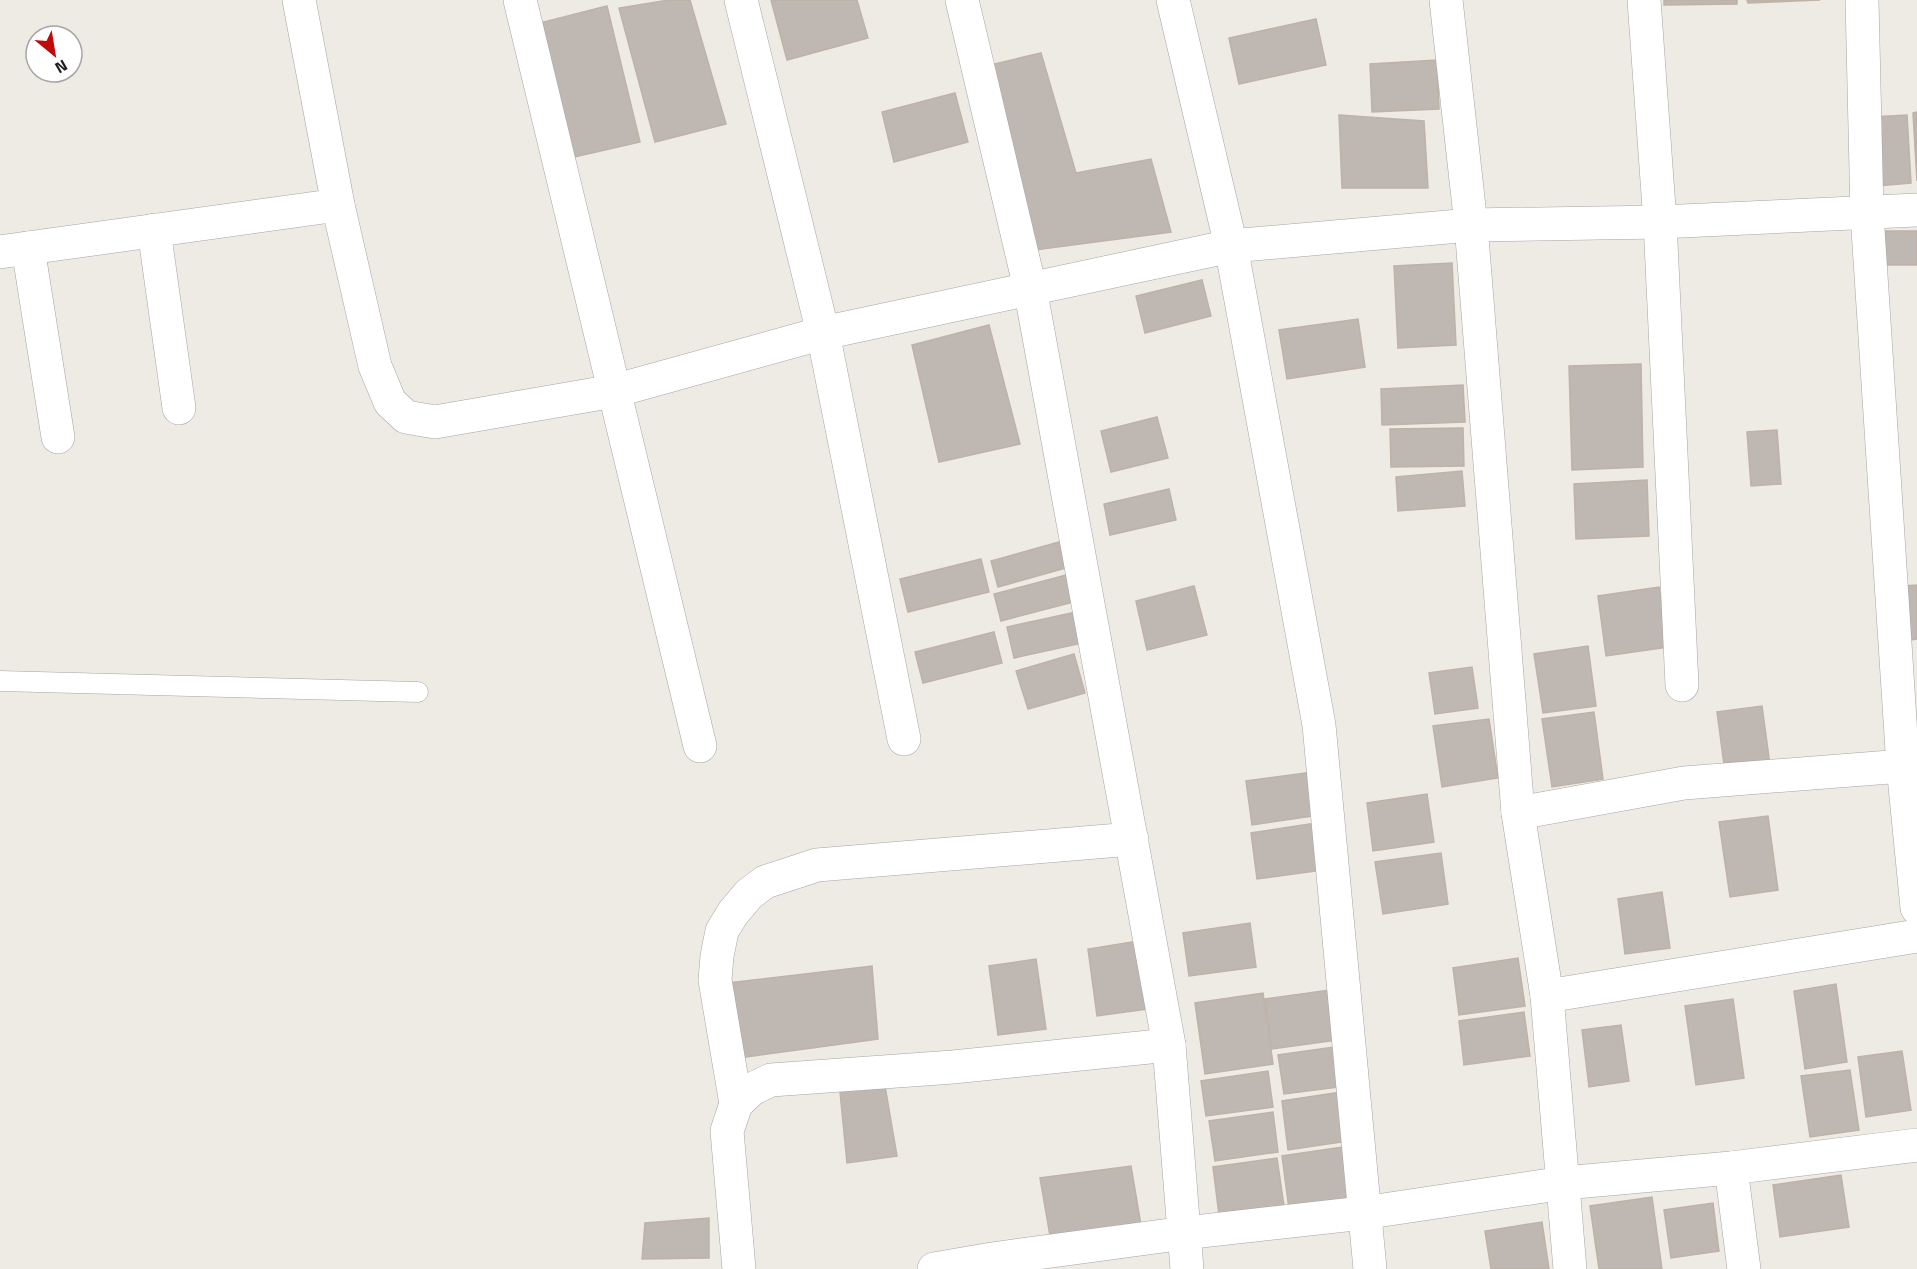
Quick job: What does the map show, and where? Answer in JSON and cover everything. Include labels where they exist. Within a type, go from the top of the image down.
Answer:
[{"type":"street","points":[[299,0],[338,205],[375,366],[390,402],[406,417],[435,422],[614,392],[824,333],[1231,246],[1471,225],[1660,222],[1917,210]]},
{"type":"street","points":[[520,0],[700,746]]},
{"type":"street","points":[[741,0],[824,333],[904,739]]},
{"type":"street","points":[[962,0],[1030,288],[1169,1045],[1187,1269]]},
{"type":"street","points":[[1173,0],[1231,246],[1319,725],[1370,1269]]},
{"type":"street","points":[[1446,0],[1471,225],[1518,813],[1547,996],[1570,1269]]},
{"type":"street","points":[[1644,0],[1660,222],[1682,685]]},
{"type":"street","points":[[1862,0],[1868,214],[1903,766],[1917,908]]},
{"type":"street","points":[[58,437],[14,250],[338,205]]},
{"type":"street","points":[[154,230],[180,408]]},
{"type":"street","points":[[1518,813],[1684,783],[1903,766]]},
{"type":"street","points":[[739,1269],[727,1131],[736,1104],[715,980],[717,956],[723,931],[732,913],[749,894],[765,882],[817,865],[1131,839]]},
{"type":"street","points":[[1547,996],[1917,936]]},
{"type":"street","points":[[736,1104],[752,1089],[771,1080],[953,1067],[1169,1045]]},
{"type":"street","points":[[934,1269],[993,1264],[1185,1233],[1363,1213],[1564,1183],[1731,1168],[1917,1145]]},
{"type":"street","points":[[1731,1168],[1744,1269]]},
{"type":"lane","points":[[0,681],[418,692]]},
{"type":"building","points":[[669,0],[690,0],[726,124],[655,142],[619,8]]},
{"type":"building","points":[[771,0],[857,0],[868,38],[787,60]]},
{"type":"building","points":[[1664,0],[1737,0],[1737,4],[1664,5]]},
{"type":"building","points":[[1747,0],[1820,0],[1748,3]]},
{"type":"building","points":[[607,6],[640,142],[574,157],[540,23]]},
{"type":"building","points":[[1316,19],[1326,65],[1239,84],[1229,38]]},
{"type":"building","points":[[1041,53],[1076,173],[1151,159],[1171,232],[1035,250],[990,65]]},
{"type":"building","points":[[1437,60],[1439,109],[1372,112],[1370,64]]},
{"type":"building","points":[[955,93],[968,142],[894,162],[882,112]]},
{"type":"building","points":[[1917,112],[1917,181],[1913,113]]},
{"type":"building","points":[[1339,115],[1424,121],[1428,188],[1342,188]]},
{"type":"building","points":[[1907,115],[1911,183],[1876,186],[1872,117]]},
{"type":"building","points":[[1881,231],[1917,231],[1917,265],[1881,265]]},
{"type":"building","points":[[1452,263],[1456,345],[1398,348],[1394,266]]},
{"type":"building","points":[[1202,280],[1211,316],[1145,333],[1136,296]]},
{"type":"building","points":[[1358,319],[1365,367],[1287,379],[1279,330]]},
{"type":"building","points":[[989,325],[1020,444],[939,462],[912,345]]},
{"type":"building","points":[[1641,364],[1643,467],[1572,470],[1569,366]]},
{"type":"building","points":[[1463,385],[1465,422],[1382,425],[1381,389]]},
{"type":"building","points":[[1157,417],[1168,458],[1111,472],[1101,431]]},
{"type":"building","points":[[1463,428],[1464,466],[1391,467],[1390,429]]},
{"type":"building","points":[[1777,430],[1781,484],[1751,486],[1747,432]]},
{"type":"building","points":[[1462,471],[1465,506],[1398,511],[1396,477]]},
{"type":"building","points":[[1647,480],[1649,536],[1576,539],[1574,484]]},
{"type":"building","points":[[1169,489],[1176,520],[1110,535],[1104,504]]},
{"type":"building","points":[[1066,540],[1073,566],[998,587],[991,561]]},
{"type":"building","points":[[981,559],[989,592],[908,612],[900,579]]},
{"type":"building","points":[[1074,573],[1081,600],[1001,621],[994,594]]},
{"type":"building","points":[[1917,585],[1917,639],[1911,640],[1904,586]]},
{"type":"building","points":[[1194,586],[1207,635],[1147,650],[1136,601]]},
{"type":"building","points":[[1659,587],[1668,647],[1606,656],[1598,596]]},
{"type":"building","points":[[1081,611],[1087,642],[1014,658],[1007,627]]},
{"type":"building","points":[[994,632],[1002,663],[923,683],[915,652]]},
{"type":"building","points":[[1588,646],[1596,706],[1543,713],[1534,654]]},
{"type":"building","points":[[1074,654],[1085,693],[1028,709],[1016,671]]},
{"type":"building","points":[[1472,667],[1478,708],[1435,714],[1429,673]]},
{"type":"building","points":[[1762,706],[1770,765],[1725,772],[1717,712]]},
{"type":"building","points":[[1594,712],[1603,779],[1552,787],[1542,719]]},
{"type":"building","points":[[1489,719],[1498,778],[1442,787],[1433,726]]},
{"type":"building","points":[[1313,772],[1319,815],[1252,825],[1246,781]]},
{"type":"building","points":[[1427,794],[1434,842],[1373,851],[1367,803]]},
{"type":"building","points":[[1768,816],[1778,890],[1730,897],[1719,822]]},
{"type":"building","points":[[1322,822],[1329,869],[1257,879],[1251,833]]},
{"type":"building","points":[[1441,853],[1448,904],[1383,914],[1375,862]]},
{"type":"building","points":[[1662,892],[1670,948],[1625,954],[1618,899]]},
{"type":"building","points":[[1250,923],[1256,967],[1189,976],[1183,933]]},
{"type":"building","points":[[1138,941],[1147,1009],[1097,1016],[1088,949]]},
{"type":"building","points":[[1518,958],[1525,1006],[1459,1015],[1453,968]]},
{"type":"building","points":[[1036,959],[1046,1029],[998,1035],[989,966]]},
{"type":"building","points":[[872,966],[878,1039],[739,1058],[728,983]]},
{"type":"building","points":[[1836,984],[1847,1062],[1805,1069],[1794,991]]},
{"type":"building","points":[[1337,989],[1344,1039],[1272,1049],[1265,999]]},
{"type":"building","points":[[1263,993],[1273,1064],[1205,1074],[1195,1003]]},
{"type":"building","points":[[1733,999],[1744,1078],[1696,1085],[1685,1006]]},
{"type":"building","points":[[1524,1012],[1530,1056],[1464,1065],[1459,1021]]},
{"type":"building","points":[[1621,1025],[1629,1081],[1589,1087],[1582,1030]]},
{"type":"building","points":[[1341,1046],[1346,1086],[1284,1094],[1278,1055]]},
{"type":"building","points":[[1902,1051],[1911,1110],[1866,1117],[1858,1057]]},
{"type":"building","points":[[1850,1070],[1859,1130],[1810,1137],[1801,1076]]},
{"type":"building","points":[[1268,1071],[1273,1107],[1206,1116],[1201,1081]]},
{"type":"building","points":[[885,1086],[897,1156],[847,1163],[840,1092]]},
{"type":"building","points":[[1347,1091],[1354,1140],[1288,1150],[1282,1101]]},
{"type":"building","points":[[1273,1112],[1278,1152],[1215,1161],[1209,1121]]},
{"type":"building","points":[[1349,1146],[1357,1199],[1289,1209],[1282,1156]]},
{"type":"building","points":[[1277,1158],[1284,1206],[1219,1215],[1213,1167]]},
{"type":"building","points":[[1131,1166],[1141,1225],[1050,1236],[1040,1178]]},
{"type":"building","points":[[1841,1175],[1849,1227],[1780,1237],[1773,1185]]},
{"type":"building","points":[[1652,1197],[1662,1269],[1599,1269],[1590,1206]]},
{"type":"building","points":[[1713,1203],[1719,1251],[1671,1258],[1664,1210]]},
{"type":"building","points":[[709,1218],[709,1258],[642,1259],[645,1223]]},
{"type":"building","points":[[1542,1222],[1549,1269],[1491,1269],[1485,1231]]}]
